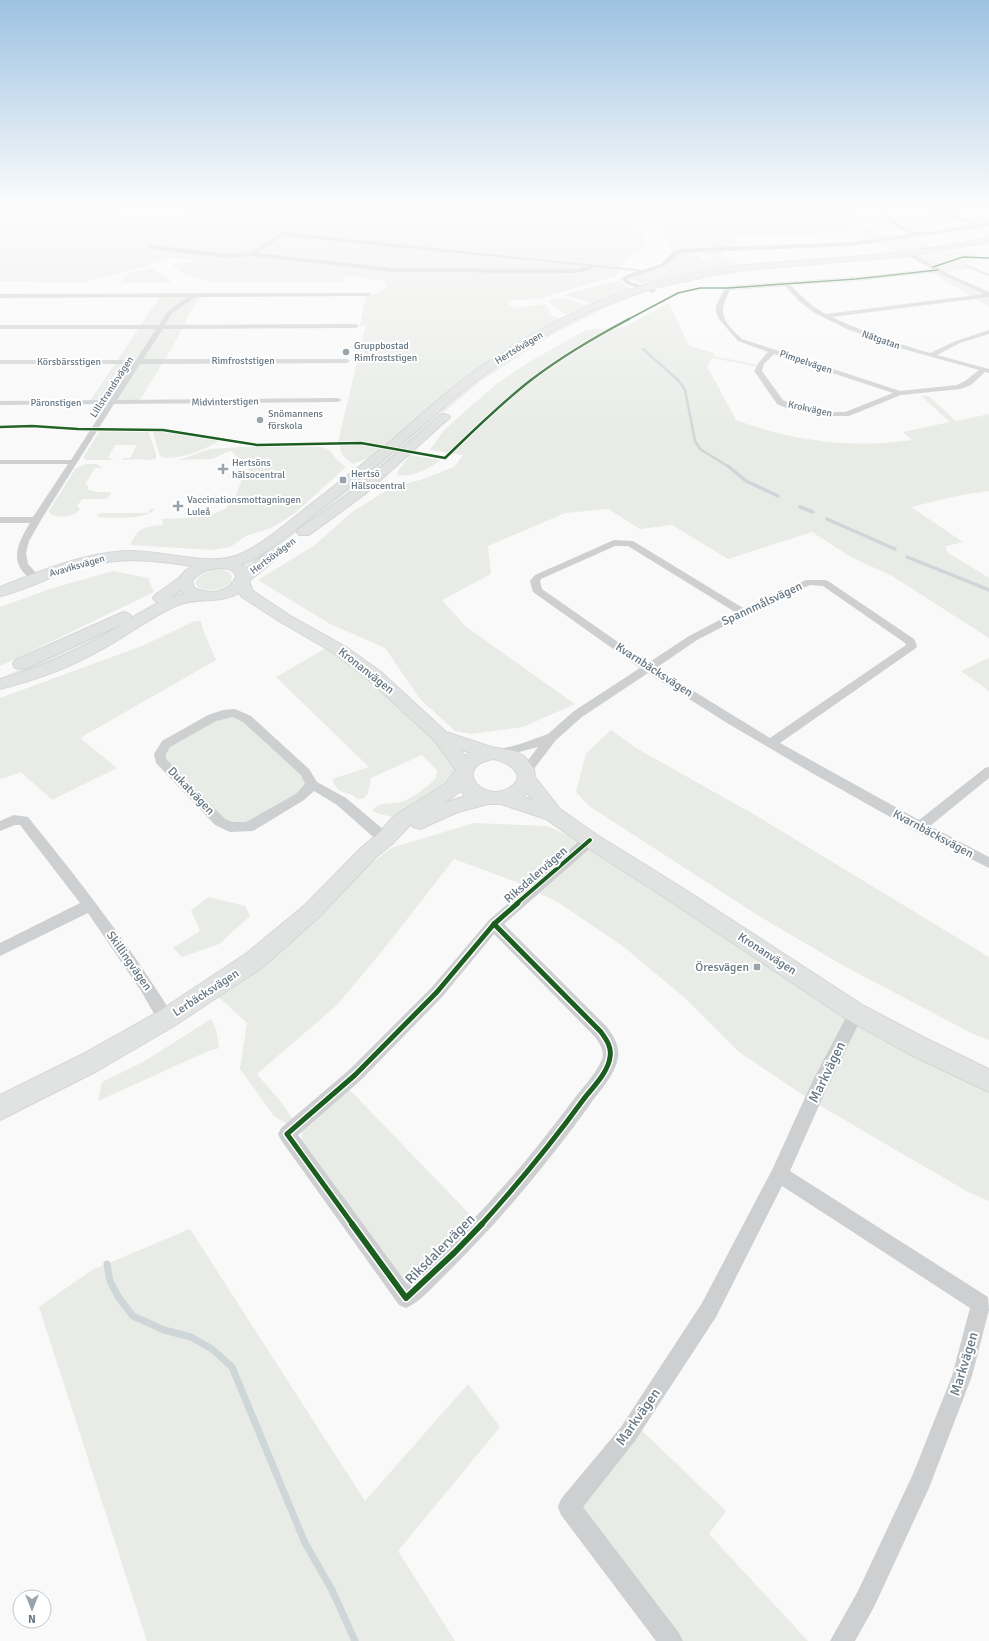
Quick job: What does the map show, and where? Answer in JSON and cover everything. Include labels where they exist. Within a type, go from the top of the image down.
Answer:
[{"type":"main road","name":"Hertsövägen","points":[[186,579],[199,568],[235,562],[249,556],[275,539],[372,463],[456,390],[492,364],[561,322],[595,306],[642,288],[659,284]]},
{"type":"main road","name":"Hertsövägen","points":[[508,367],[545,342],[602,312],[624,302],[653,292],[687,284]]},
{"type":"main road","name":"Hertsövägen","points":[[298,537],[361,491],[450,412]]},
{"type":"main road","name":"Hertsövägen","points":[[205,596],[228,592],[234,589],[242,580],[285,546]]},
{"type":"main road","name":"Avaviksvägen","points":[[0,592],[70,566],[128,555],[221,564]]},
{"type":"main road","name":"Avaviksvägen","points":[[156,557],[179,566],[184,571],[188,590],[205,596]]},
{"type":"main road","name":"Kronanvägen","points":[[221,564],[237,567],[243,573],[242,580],[247,594],[284,618],[325,640],[362,666],[393,692],[440,736],[464,772]]},
{"type":"main road","points":[[0,674],[113,623],[158,600],[186,579]]},
{"type":"main road","name":"Kronanvägen","points":[[205,596],[256,607],[284,618]]},
{"type":"main road","points":[[0,684],[81,654],[103,643],[175,600],[205,596]]},
{"type":"main road","name":"Kronanvägen","points":[[440,736],[496,753]]},
{"type":"main road","points":[[496,753],[513,757],[518,760],[526,774],[524,785],[517,792],[494,798],[470,790],[464,782],[464,772],[474,758],[483,754],[496,753]]},
{"type":"main road","name":"Lerbäcksvägen","points":[[0,1108],[89,1064],[166,1019],[239,972],[280,940],[312,911],[369,852],[385,839],[401,821],[452,789],[464,772]]},
{"type":"main road","name":"Kronanvägen","points":[[526,774],[553,814]]},
{"type":"main road","name":"Kronanvägen","points":[[494,798],[553,814],[590,840],[674,893],[856,1013],[917,1046],[989,1081]]},
{"type":"main road","name":"Lerbäcksvägen","points":[[385,839],[439,812],[467,801],[494,798]]},
{"type":"street","points":[[631,284],[653,292]]},
{"type":"street","points":[[786,284],[792,284]]},
{"type":"street","name":"Nätgatan","points":[[786,284],[801,300],[824,316],[870,336],[930,355],[987,370]]},
{"type":"street","name":"Pimpelvägen","points":[[786,284],[728,288],[719,307],[719,315],[735,336],[744,341],[900,393],[958,387],[968,383],[987,370]]},
{"type":"street","points":[[966,284],[989,295]]},
{"type":"street","points":[[0,296],[169,304],[195,295],[368,294]]},
{"type":"street","name":"Lillstrandsvägen","points":[[36,578],[24,566],[21,554],[26,538],[36,520],[162,326],[169,304],[195,295]]},
{"type":"street","points":[[824,316],[989,295]]},
{"type":"street","points":[[0,327],[356,326]]},
{"type":"street","points":[[930,355],[958,342],[989,332]]},
{"type":"street","name":"Krokvägen","points":[[773,351],[761,363],[758,371],[777,400],[789,406],[824,414],[842,415],[900,393]]},
{"type":"street","name":"Rimfroststigen","points":[[138,361],[347,361]]},
{"type":"street","name":"Körsbärsstigen","points":[[0,362],[138,361]]},
{"type":"street","name":"Midvinterstigen","points":[[112,402],[338,400]]},
{"type":"street","name":"Päronstigen","points":[[0,403],[112,402]]},
{"type":"street","points":[[0,462],[73,462]]},
{"type":"street","points":[[0,520],[36,520]]},
{"type":"street","name":"Kvarnbäcksvägen","points":[[742,612],[630,543],[614,543],[538,578],[535,581],[537,590],[647,667],[771,743],[920,827],[989,863]]},
{"type":"street","name":"Spannmålsvägen","points":[[526,774],[552,737],[583,710],[693,638],[742,612],[809,582],[826,583],[910,641],[912,646],[856,686],[771,743]]},
{"type":"street","name":"Dukatvägen","points":[[235,713],[247,719],[306,772],[312,785],[300,798],[248,827],[230,827],[220,822],[160,760],[160,754],[166,744],[212,718],[223,714],[235,713]]},
{"type":"street","name":"Spannmålsvägen","points":[[496,753],[522,748],[552,737]]},
{"type":"street","points":[[920,827],[989,771]]},
{"type":"street","points":[[312,785],[326,790],[385,839]]},
{"type":"street","name":"Skillingvägen","points":[[0,826],[14,820],[23,820],[90,905],[146,986],[166,1019]]},
{"type":"street","name":"Riksdalervägen","points":[[494,924],[601,1032],[610,1044],[610,1059],[575,1110],[523,1178],[470,1237],[431,1276],[406,1298],[286,1134],[355,1076],[437,992],[494,924],[590,840]]},
{"type":"street","points":[[0,950],[90,905]]},
{"type":"street","name":"Markvägen","points":[[671,1641],[569,1507],[628,1434],[709,1310],[779,1174],[819,1086],[856,1013]]},
{"type":"street","name":"Markvägen","points":[[779,1174],[981,1304],[962,1376],[921,1480],[866,1599],[842,1641]]},
{"type":"shaded area","points":[[385,284],[591,284],[539,299],[508,300],[508,305],[518,308],[545,304],[553,317],[566,320],[488,367],[390,447],[354,441],[338,442],[366,325],[360,326],[366,294],[376,294],[387,287]]},
{"type":"shaded area","points":[[605,284],[624,284],[629,289],[593,304],[564,295]]},
{"type":"shaded area","points":[[949,284],[966,284],[989,295],[989,307]]},
{"type":"shaded area","points":[[161,295],[201,295],[200,299],[194,305],[174,344],[139,402],[88,404]]},
{"type":"shaded area","points":[[557,298],[563,298],[590,306],[565,314],[548,302]]},
{"type":"shaded area","points":[[622,299],[553,334],[482,380],[349,494],[246,570],[238,564],[501,362],[549,332],[574,319]]},
{"type":"shaded area","points":[[669,303],[689,346],[714,353],[713,356],[760,365],[759,367],[712,358],[707,366],[736,420],[801,438],[867,444],[912,440],[903,432],[950,422],[921,396],[929,396],[956,421],[989,414],[989,491],[961,495],[911,507],[963,542],[946,546],[947,552],[989,578],[989,638],[892,576],[851,557],[812,532],[728,559],[672,525],[640,529],[608,509],[565,513],[488,546],[491,574],[442,600],[465,626],[575,704],[523,727],[471,734],[455,731],[420,699],[385,648],[330,624],[258,580],[315,545],[352,512],[392,487],[420,480],[454,467],[463,455],[430,450],[444,430],[495,385],[527,363],[586,330],[624,327]]},
{"type":"shaded area","points":[[155,430],[183,433],[219,440],[208,447],[191,454],[173,458],[165,458],[160,456],[153,432]]},
{"type":"shaded area","points":[[100,431],[148,431],[156,454],[156,459],[123,460],[123,458],[130,458],[137,445],[115,445],[108,458],[114,458],[110,460],[86,460],[83,458]]},
{"type":"shaded area","points":[[340,445],[364,445],[382,449],[373,456],[353,464],[342,454]]},
{"type":"shaded area","points":[[241,447],[321,447],[330,450],[336,459],[346,467],[294,514],[271,528],[246,536],[230,547],[212,550],[130,545],[142,529],[150,526],[162,525],[163,522],[161,519],[206,517],[225,509],[234,500],[241,482],[252,464],[241,463],[232,451],[212,459],[179,460],[210,449]]},
{"type":"shaded area","points":[[410,455],[440,460],[431,467],[420,472],[402,476],[397,475],[398,471]]},
{"type":"shaded area","points":[[86,464],[97,464],[102,468],[95,468],[85,485],[88,485],[88,490],[96,492],[110,492],[111,494],[106,499],[82,499],[77,506],[80,509],[70,516],[61,517],[50,514],[49,511],[76,468]]},
{"type":"shaded area","points":[[150,509],[155,509],[150,513],[136,517],[97,517],[98,514],[103,513],[148,513]]},
{"type":"shaded area","points":[[211,570],[228,572],[232,576],[231,582],[216,590],[199,588],[195,583],[198,577]]},
{"type":"shaded area","points":[[113,571],[148,578],[154,592],[0,666],[0,607],[50,589]]},
{"type":"shaded area","points":[[181,590],[186,594],[100,640],[57,660],[3,677],[114,626]]},
{"type":"shaded area","points":[[195,621],[201,621],[203,630],[216,660],[80,738],[117,768],[52,800],[21,772],[0,779],[0,698],[142,646]]},
{"type":"shaded area","points":[[326,648],[353,666],[406,713],[442,749],[456,769],[452,780],[396,818],[372,811],[378,806],[401,802],[414,796],[435,779],[437,776],[437,770],[422,755],[371,778],[368,793],[363,799],[357,799],[351,794],[341,791],[332,779],[369,767],[276,677]]},
{"type":"shaded area","points":[[989,658],[989,691],[961,671]]},
{"type":"shaded area","points":[[237,713],[297,764],[310,786],[297,800],[235,829],[162,761],[160,750],[214,716]]},
{"type":"shaded area","points":[[611,730],[636,748],[755,815],[989,957],[989,1040],[973,1034],[844,966],[759,916],[589,806],[576,792],[586,754]]},
{"type":"shaded area","points":[[474,823],[547,826],[608,853],[989,1081],[989,1201],[968,1192],[812,1101],[739,1052],[686,999],[624,947],[559,903],[519,883],[454,859],[383,950],[337,1005],[257,1074],[281,1102],[302,1133],[274,1116],[240,1069],[247,1023],[214,993],[391,848]]},
{"type":"shaded area","points":[[209,897],[245,906],[250,916],[219,944],[182,957],[173,948],[200,931],[191,910]]},
{"type":"shaded area","points":[[211,1019],[216,1029],[219,1048],[206,1052],[98,1101],[102,1082],[145,1061]]},
{"type":"shaded area","points":[[345,1085],[480,1225],[407,1298],[300,1149],[305,1118]]},
{"type":"shaded area","points":[[190,1229],[365,1501],[468,1384],[500,1427],[398,1551],[455,1641],[147,1641],[39,1307],[92,1270]]},
{"type":"shaded area","points":[[634,1423],[726,1511],[709,1534],[808,1641],[670,1641],[568,1508]]},
{"type":"waterway","points":[[643,349],[679,381],[685,390],[695,441],[700,449],[729,467]]},
{"type":"waterway","points":[[728,466],[746,481],[778,496]]},
{"type":"waterway","points":[[800,507],[813,512]]},
{"type":"waterway","points":[[827,519],[895,549]]},
{"type":"waterway","points":[[907,557],[989,590]]},
{"type":"waterway","points":[[107,1264],[110,1281],[119,1298],[133,1316],[164,1330],[191,1337],[212,1349],[232,1367],[305,1543],[332,1590],[355,1641]]},
{"type":"cycle path","points":[[0,427],[32,426],[78,429],[163,430],[257,445],[361,443],[445,458],[483,421],[531,380],[594,338],[678,293],[700,288],[728,288],[791,284]]},
{"type":"cycle path","points":[[494,924],[601,1032],[607,1041],[611,1055],[608,1064],[598,1080],[522,1179],[478,1229],[406,1298],[287,1134],[355,1075],[437,992],[494,924],[590,840]]},
{"type":"place","name":"Gruppbostad Rimfroststigen","points":[[346,352]]},
{"type":"place","name":"Snömannens förskola","points":[[260,420]]},
{"type":"place","name":"Hertsöns hälsocentral","points":[[223,469]]},
{"type":"place","name":"Hertsö Hälsocentral","points":[[343,480]]},
{"type":"place","name":"Vaccinationsmottagningen Luleå","points":[[178,506]]},
{"type":"place","name":"Öresvägen","points":[[757,967]]}]
